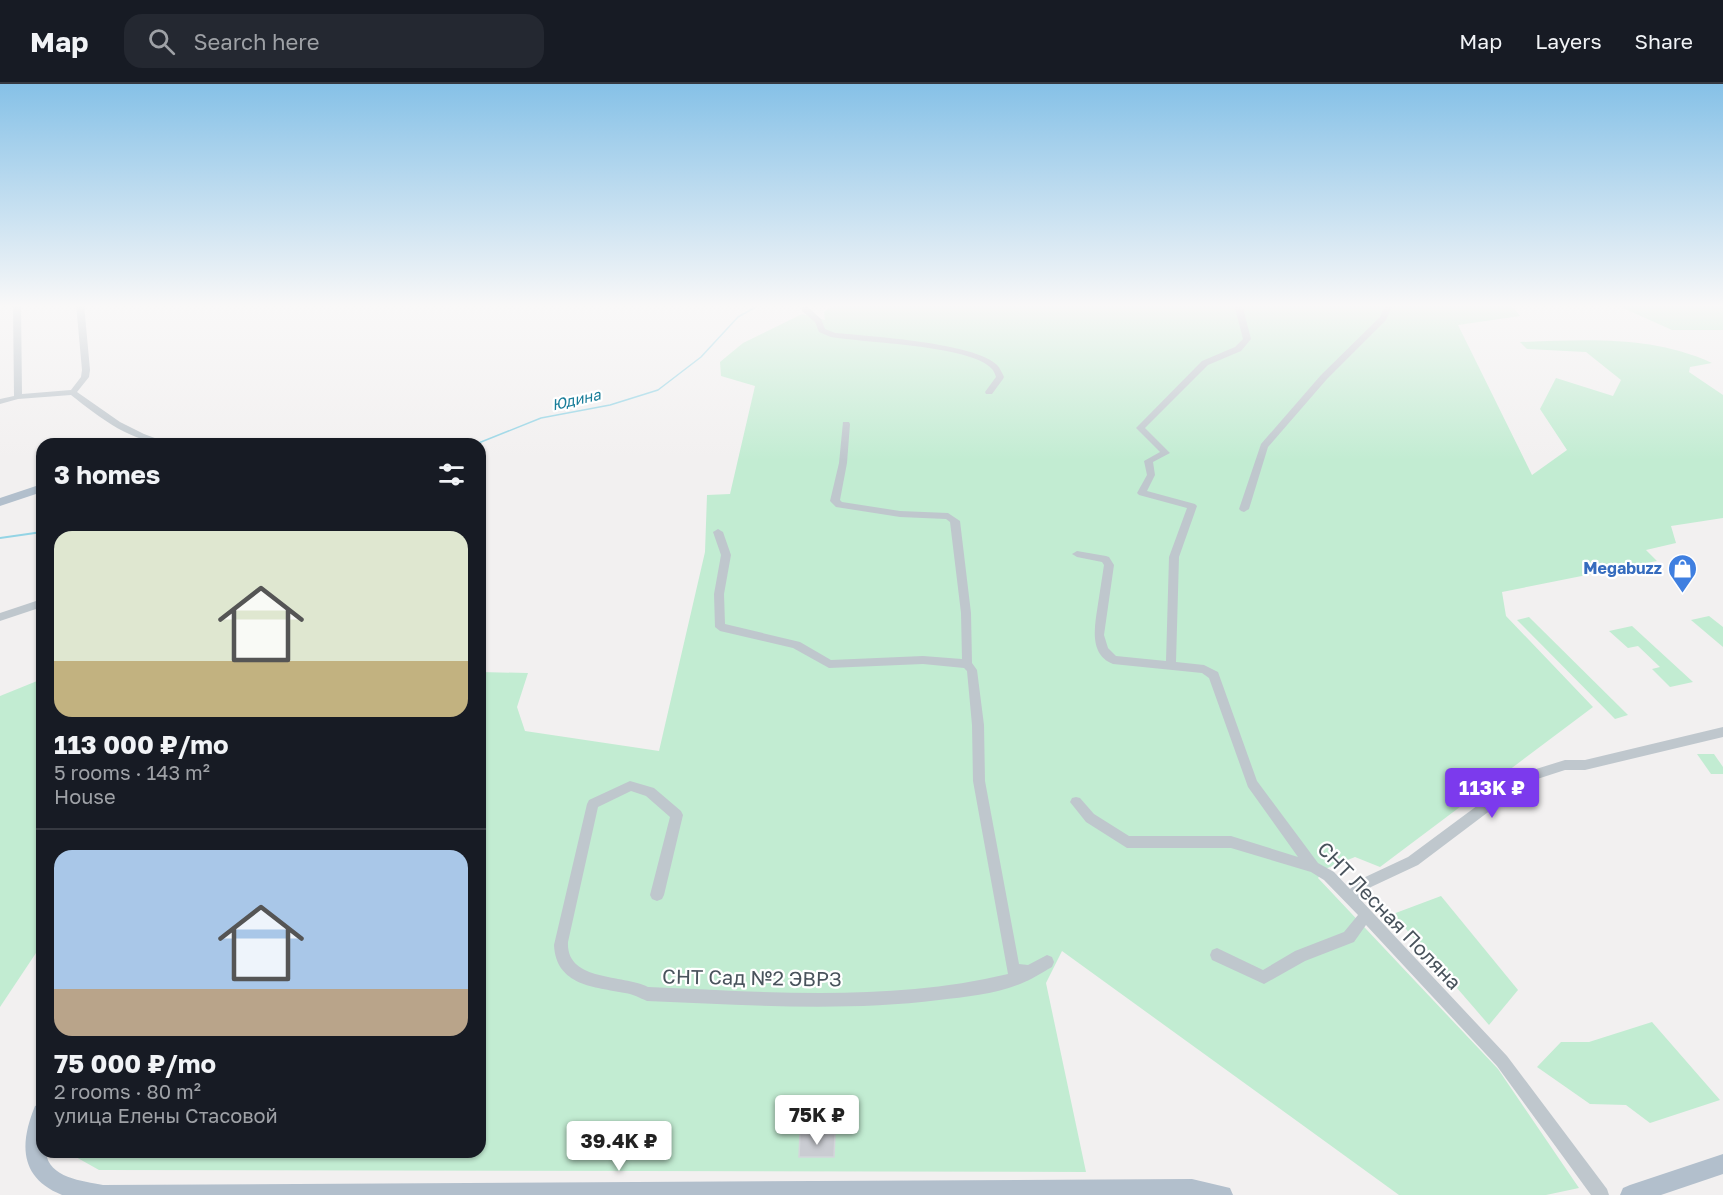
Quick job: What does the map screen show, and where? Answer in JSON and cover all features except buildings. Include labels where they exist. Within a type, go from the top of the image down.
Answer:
[{"type":"main road","points":[[0,502],[36,490]]},
{"type":"main road","points":[[36,1141],[36,1161],[45,1174],[66,1188],[103,1195],[1192,1189],[1224,1195]]},
{"type":"main road","points":[[1630,1195],[1723,1164]]},
{"type":"street","points":[[18,356],[18,398]]},
{"type":"street","points":[[73,392],[85,376],[85,356]]},
{"type":"street","points":[[973,356],[995,365],[1000,375],[999,380],[989,392]]},
{"type":"street","points":[[1171,666],[1174,557],[1192,506],[1142,493],[1151,475],[1148,461],[1166,453],[1140,428],[1205,363],[1222,356]]},
{"type":"street","points":[[1244,509],[1263,446],[1345,356]]},
{"type":"street","points":[[0,402],[73,392],[95,410],[146,438]]},
{"type":"street","points":[[846,424],[843,463],[835,501],[839,505],[900,514],[948,516],[955,521],[966,614],[967,664],[972,670],[978,725],[979,781],[1013,970],[1036,972]]},
{"type":"street","points":[[718,532],[726,555],[719,594],[720,627],[796,645],[829,664],[923,660],[967,664]]},
{"type":"street","name":"СНТ Лесная Поляна","points":[[1077,554],[1106,559],[1109,565],[1099,635],[1103,650],[1113,660],[1204,669],[1214,675],[1252,783],[1312,867],[1329,876],[1502,1061],[1601,1195]]},
{"type":"street","points":[[0,617],[36,605]]},
{"type":"street","points":[[1350,898],[1366,883],[1413,861],[1524,778],[1565,765],[1585,765],[1723,732]]},
{"type":"street","name":"СНТ Сад №2 ЭВРЗ","points":[[657,895],[677,815],[650,792],[630,786],[593,804],[561,942],[560,951],[573,972],[598,983],[637,987],[647,994],[788,1000],[940,994],[1001,984],[1036,972],[1047,962]]},
{"type":"street","points":[[1076,802],[1090,818],[1127,842],[1231,842],[1312,867]]},
{"type":"street","points":[[1217,955],[1264,976],[1300,956],[1349,937],[1366,915]]},
{"type":"green space","points":[[727,356],[1473,356],[1532,475],[1567,450],[1540,409],[1556,378],[1613,396],[1621,380],[1591,356],[1694,356],[1712,363],[1690,367],[1689,372],[1723,395],[1723,518],[1671,526],[1676,543],[1646,550],[1657,561],[1502,592],[1506,616],[1593,707],[1380,867],[1355,857],[1325,869],[1318,878],[1498,1069],[1579,1188],[1546,1195],[1399,1195],[1062,951],[1046,983],[1086,1172],[99,1170],[78,1158],[486,1158],[486,672],[528,673],[517,707],[525,731],[659,751],[705,552],[707,495],[730,494],[755,386],[721,376],[720,362]]},
{"type":"green space","points":[[1709,616],[1723,627],[1723,647],[1691,620]]},
{"type":"green space","points":[[1529,617],[1628,715],[1615,719],[1517,620]]},
{"type":"green space","points":[[1632,626],[1693,682],[1670,687],[1652,669],[1660,667],[1638,646],[1628,648],[1609,631]]},
{"type":"green space","points":[[36,681],[36,953],[0,1007],[0,696]]},
{"type":"green space","points":[[1697,754],[1714,754],[1723,767],[1723,774],[1711,774]]},
{"type":"green space","points":[[1441,896],[1518,990],[1489,1025],[1393,914]]},
{"type":"green space","points":[[1652,1022],[1720,1100],[1650,1123],[1626,1105],[1590,1104],[1537,1067],[1561,1042],[1589,1042]]},
{"type":"waterway","name":"Юдина","points":[[486,440],[541,418],[610,405],[658,390],[702,356]]},
{"type":"waterway","name":"Юдина","points":[[0,538],[36,533]]},
{"type":"place","name":"Megabuzz","points":[[1683,594]]}]
